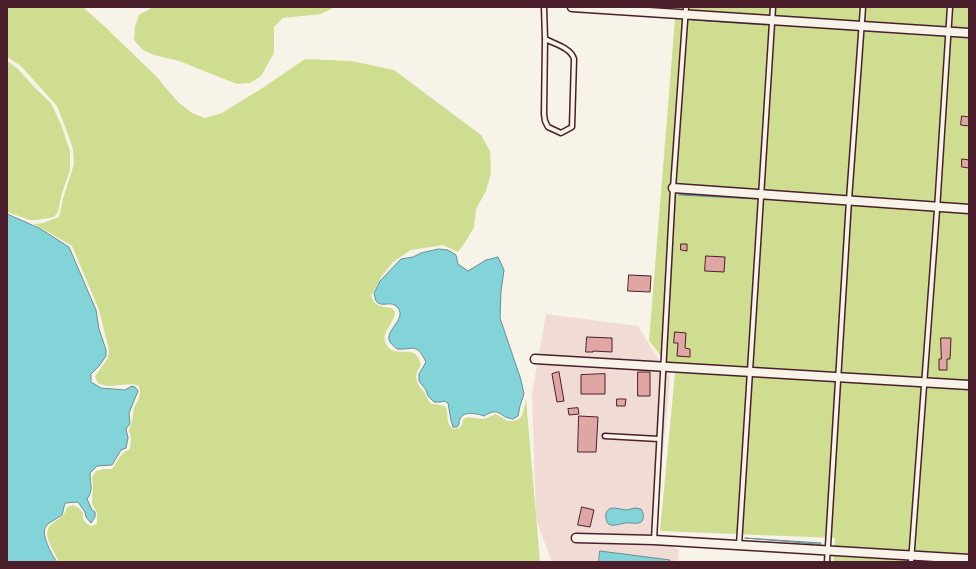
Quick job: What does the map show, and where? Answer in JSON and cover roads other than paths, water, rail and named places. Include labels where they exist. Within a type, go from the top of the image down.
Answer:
[{"type":"street","points":[[572,7],[685,10],[773,20],[969,33]]},
{"type":"street","points":[[673,188],[969,208]]},
{"type":"street","points":[[535,358],[969,385]]},
{"type":"street","points":[[576,538],[654,540],[827,550],[911,559],[969,559]]},
{"type":"lane","points":[[544,7],[544,114],[548,128],[561,133],[572,127],[574,59],[573,54],[545,39]]},
{"type":"lane","points":[[739,545],[774,7]]},
{"type":"lane","points":[[826,562],[863,7]]},
{"type":"lane","points":[[911,559],[950,7]]},
{"type":"lane","points":[[654,540],[673,188],[685,10]]},
{"type":"lane","points":[[605,436],[659,439]]},
{"type":"water","points":[[692,20],[766,23],[766,25]]},
{"type":"water","points":[[778,25],[855,29],[855,30]]},
{"type":"water","points":[[679,195],[756,198],[756,199]]},
{"type":"water","points":[[7,214],[39,228],[69,247],[96,310],[99,329],[106,350],[106,356],[91,374],[91,382],[101,388],[125,390],[132,386],[138,391],[129,413],[130,424],[126,429],[128,438],[126,448],[121,450],[112,465],[97,466],[90,473],[91,490],[87,499],[92,510],[95,512],[95,517],[91,523],[78,502],[65,503],[62,515],[46,526],[44,534],[50,550],[57,562],[7,562]]},
{"type":"water","points":[[439,249],[448,250],[456,255],[458,264],[468,271],[486,260],[498,257],[504,270],[501,291],[500,318],[521,380],[524,394],[518,416],[513,419],[496,412],[489,413],[484,416],[465,414],[459,420],[459,425],[457,427],[453,427],[448,403],[444,401],[434,402],[428,396],[426,390],[419,381],[419,374],[426,362],[423,356],[417,349],[397,349],[390,342],[390,333],[400,315],[396,306],[390,304],[380,304],[376,301],[374,293],[380,281],[401,259]]},
{"type":"water","points":[[615,508],[626,510],[635,508],[641,509],[643,519],[638,523],[610,525],[607,521],[606,512],[609,509]]},
{"type":"water","points":[[745,538],[821,543],[821,544]]},
{"type":"water","points":[[600,551],[670,560],[669,562],[599,562]]}]
